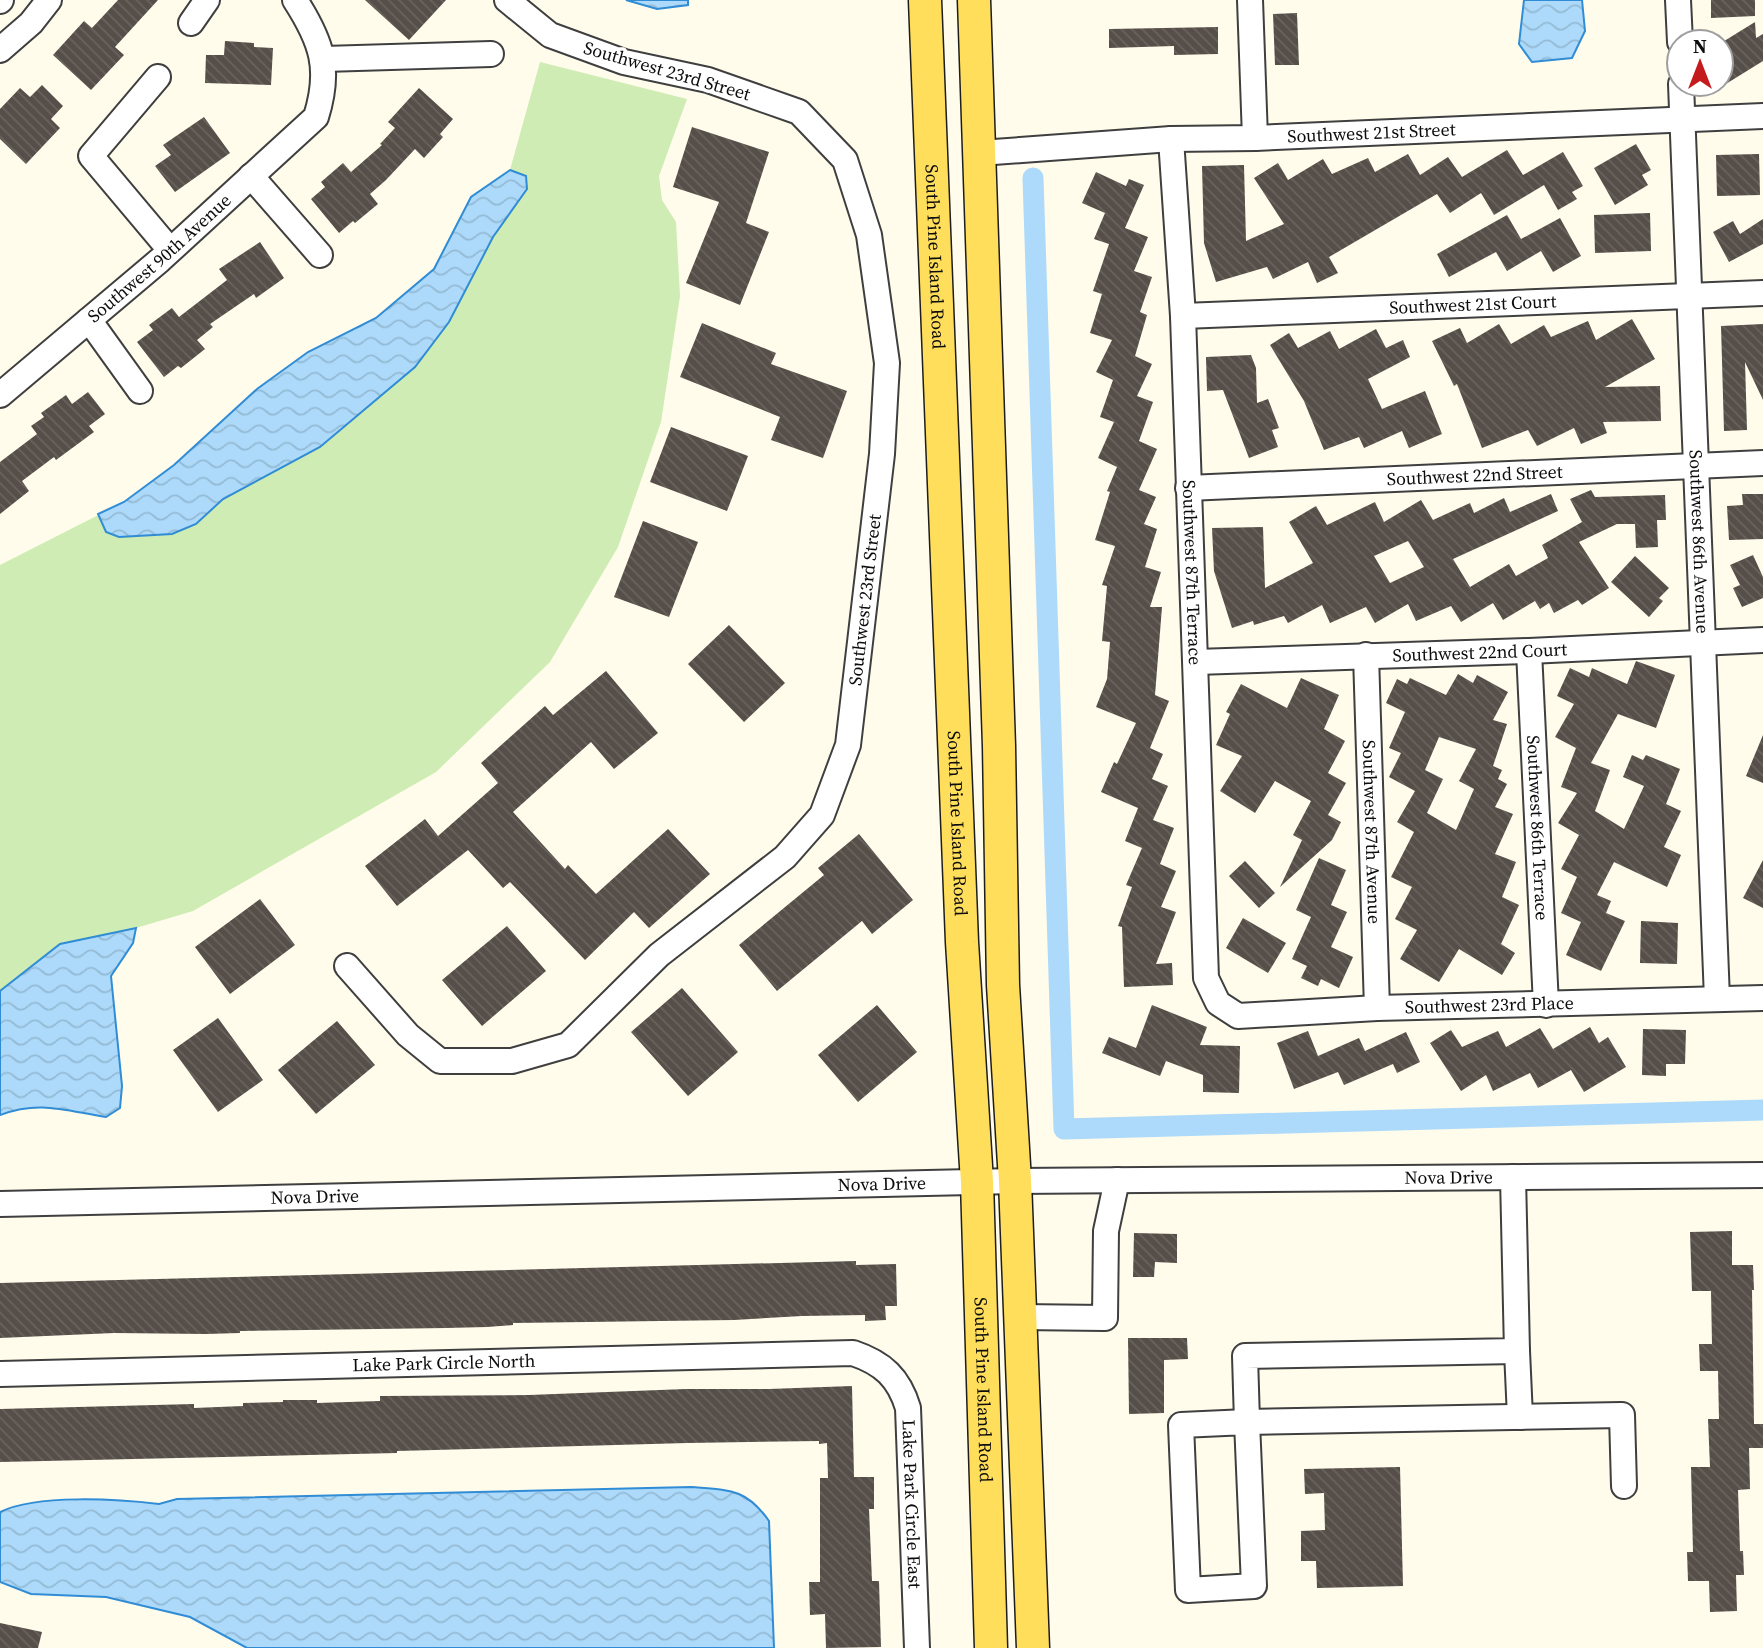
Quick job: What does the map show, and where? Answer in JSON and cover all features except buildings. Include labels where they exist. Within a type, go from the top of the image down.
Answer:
[{"type":"main road","name":"South Pine Island Road","points":[[925,0],[962,942],[977,1182],[991,1648]]},
{"type":"main road","points":[[974,0],[999,732],[1003,985],[1015,1181],[1033,1648]]},
{"type":"street","points":[[0,50],[31,23],[50,0]]},
{"type":"street","points":[[191,23],[208,0]]},
{"type":"street","points":[[295,0],[324,59],[491,54]]},
{"type":"street","name":"Southwest 23rd Street","points":[[347,966],[408,1035],[440,1060],[512,1061],[568,1045],[659,955],[785,857],[822,815],[848,745],[882,454],[887,363],[869,235],[845,160],[799,112],[708,80],[624,62],[550,35],[507,0]]},
{"type":"street","points":[[1250,0],[1255,138]]},
{"type":"street","points":[[1678,0],[1679,28]]},
{"type":"street","name":"Southwest 90th Avenue","points":[[0,395],[170,250],[316,117],[324,91],[324,59]]},
{"type":"street","points":[[158,77],[91,156],[170,250]]},
{"type":"street","name":"Southwest 86th Avenue","points":[[1682,98],[1717,999]]},
{"type":"street","name":"Southwest 21st Street","points":[[980,153],[1171,139],[1255,138],[1763,116]]},
{"type":"street","name":"Southwest 87th Terrace","points":[[1171,139],[1183,316],[1206,978],[1219,1003]]},
{"type":"street","points":[[251,176],[320,255]]},
{"type":"street","name":"Southwest 21st Court","points":[[1183,316],[1763,293]]},
{"type":"street","points":[[89,320],[140,391]]},
{"type":"street","name":"Southwest 22nd Street","points":[[1188,488],[1763,463]]},
{"type":"street","name":"Southwest 22nd Court","points":[[1196,662],[1763,640]]},
{"type":"street","name":"Southwest 86th Terrace","points":[[1529,651],[1546,1005]]},
{"type":"street","name":"Southwest 87th Avenue","points":[[1366,655],[1377,1008]]},
{"type":"street","name":"Southwest 23rd Place","points":[[1219,1003],[1238,1016],[1377,1008],[1763,998]]},
{"type":"street","name":"Nova Drive","points":[[0,1204],[1015,1181],[1763,1174]]},
{"type":"street","points":[[1513,1177],[1520,1417]]},
{"type":"street","points":[[1020,1317],[1105,1318],[1106,1231],[1117,1180]]},
{"type":"street","points":[[1517,1351],[1245,1356],[1247,1422],[1254,1586],[1188,1590],[1181,1424],[1247,1422],[1622,1415],[1624,1486]]},
{"type":"street","name":"Lake Park Circle North","points":[[0,1374],[839,1352],[853,1353],[885,1368]]},
{"type":"street","name":"Lake Park Circle East","points":[[885,1368],[904,1394],[910,1420],[917,1648]]},
{"type":"green space","points":[[540,62],[687,99],[659,176],[662,200],[676,222],[680,296],[661,422],[618,547],[550,662],[436,772],[193,911],[136,928],[60,944],[0,991],[0,565],[124,502],[174,465],[258,389],[308,352],[376,318],[434,270],[471,197],[510,170]]},
{"type":"water","points":[[626,0],[688,0],[688,5],[657,9]]},
{"type":"water","points":[[1524,0],[1582,0],[1585,31],[1572,58],[1532,62],[1519,44]]},
{"type":"water","points":[[510,170],[526,176],[527,189],[493,237],[449,322],[415,367],[320,447],[223,499],[196,524],[172,534],[119,537],[106,532],[98,514],[124,502],[174,465],[257,389],[308,352],[376,318],[434,269],[471,197]]},
{"type":"water","points":[[136,928],[133,943],[111,976],[122,1086],[120,1108],[106,1117],[41,1107],[0,1115],[0,991],[60,944]]},
{"type":"water","points":[[691,1487],[736,1493],[752,1502],[769,1521],[774,1648],[247,1648],[190,1617],[106,1597],[31,1594],[0,1582],[0,1512],[35,1502],[78,1499],[159,1504],[177,1499]]},
{"type":"waterway","points":[[1033,178],[1064,1129],[1763,1110]]}]
